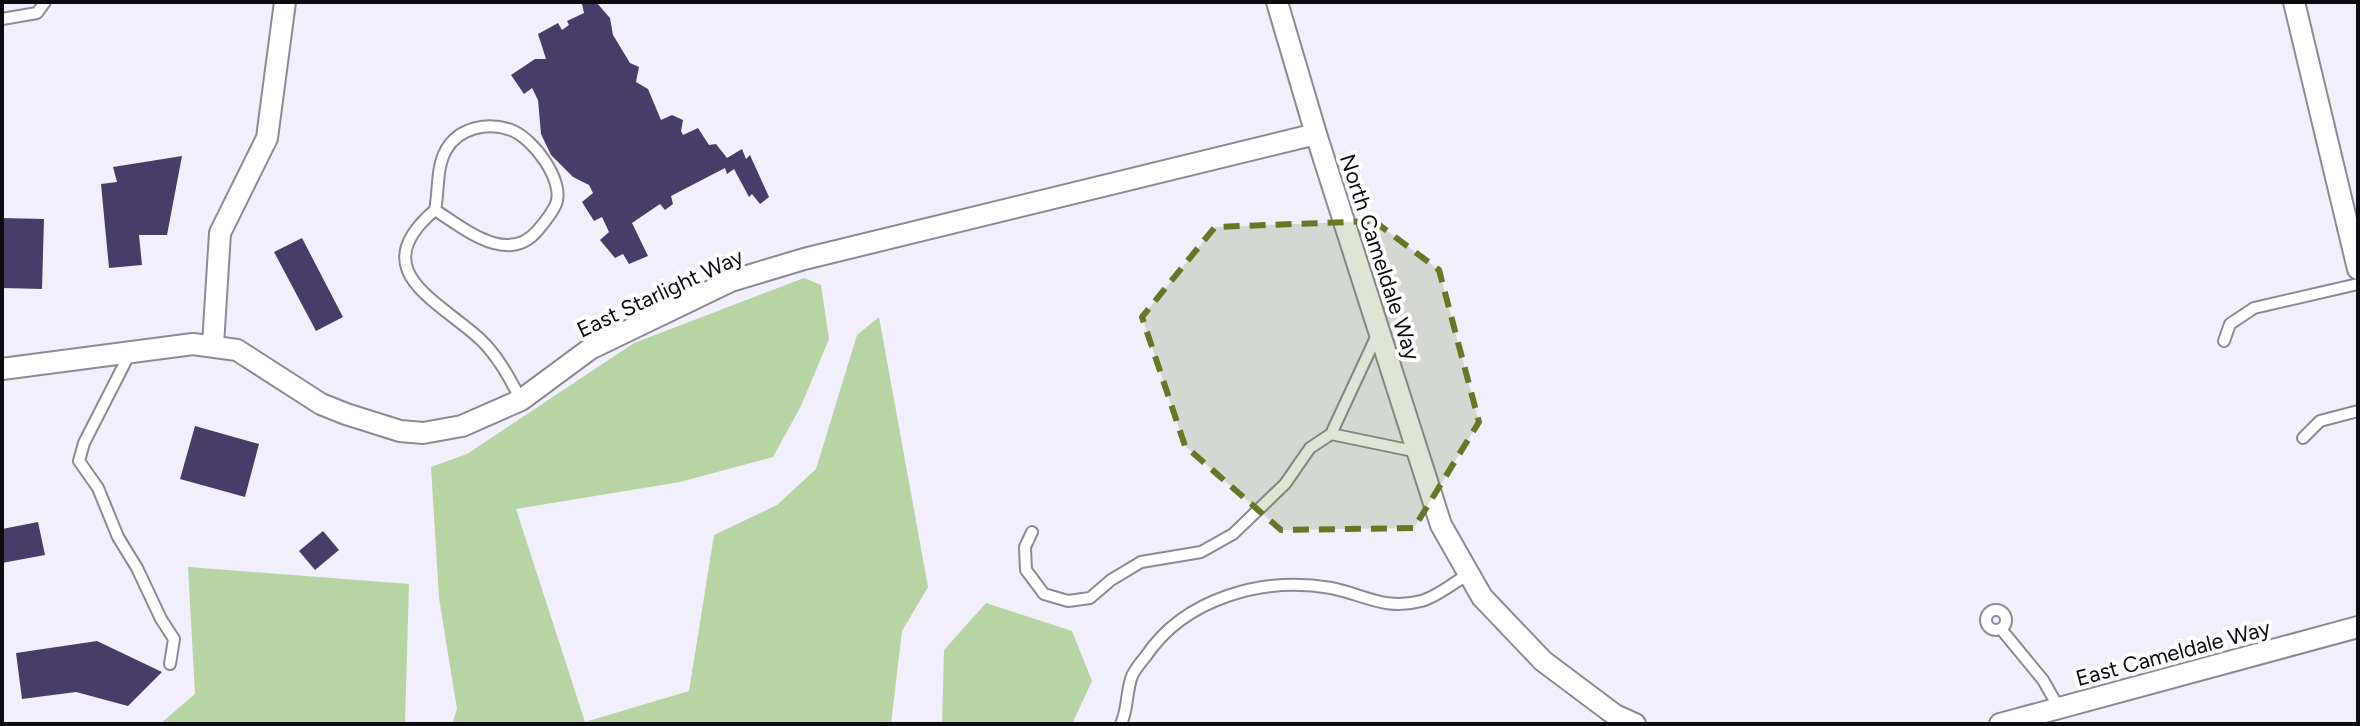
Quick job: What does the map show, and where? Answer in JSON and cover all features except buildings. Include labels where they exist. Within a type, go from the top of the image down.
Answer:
[{"type":"street","points":[[213,345],[220,233],[267,138],[285,2]]},
{"type":"street","name":"North Cameldale Way","points":[[1277,2],[1441,525],[1469,574]]},
{"type":"street","points":[[2294,2],[2358,269]]},
{"type":"street","name":"East Starlight Way","points":[[2,369],[131,351],[193,344],[213,345],[237,350],[321,404],[400,431],[423,433],[462,426],[521,400],[590,349],[731,281],[804,259],[1316,134]]},
{"type":"street","points":[[1469,574],[1482,597],[1543,661],[1615,715],[1635,724]]},
{"type":"street","name":"East Cameldale Way","points":[[2000,724],[2358,627]]},
{"type":"lane","points":[[2,19],[37,13],[45,2]]},
{"type":"lane","points":[[435,210],[497,246],[519,243],[530,239],[555,205],[558,194],[555,179],[528,140],[514,130],[495,126],[477,127],[462,133],[448,147],[441,167],[435,210],[417,225],[405,250],[408,270],[423,294],[483,341],[503,367],[521,400]]},
{"type":"lane","points":[[2224,341],[2230,324],[2254,308],[2358,284]]},
{"type":"lane","points":[[1032,532],[1025,547],[1026,570],[1044,594],[1068,601],[1090,598],[1111,580],[1141,562],[1201,552],[1233,534],[1285,484],[1310,448],[1331,434],[1379,331]]},
{"type":"lane","points":[[131,351],[84,443],[79,461],[98,488],[118,537],[174,639],[170,664]]},
{"type":"lane","points":[[2303,438],[2320,421],[2358,411]]},
{"type":"lane","points":[[1331,434],[1418,452]]},
{"type":"lane","points":[[1121,724],[1132,676],[1158,639],[1190,614],[1235,592],[1295,584],[1333,588],[1377,603],[1421,601],[1469,574]]},
{"type":"lane","points":[[2001,629],[2043,680],[2059,708]]},
{"type":"highlighted area","points":[[1374,221],[1439,270],[1479,422],[1414,528],[1281,530],[1185,446],[1142,317],[1215,227]]},
{"type":"green space","points":[[804,278],[821,285],[829,339],[801,406],[773,457],[680,482],[516,509],[585,722],[689,691],[714,535],[777,505],[816,469],[857,335],[879,317],[928,587],[902,631],[891,724],[452,724],[457,709],[439,598],[431,467],[467,454],[634,343]]},
{"type":"green space","points":[[188,567],[409,584],[405,724],[160,724],[195,694]]},
{"type":"green space","points":[[986,603],[1072,631],[1092,681],[1072,724],[942,724],[944,650]]}]
